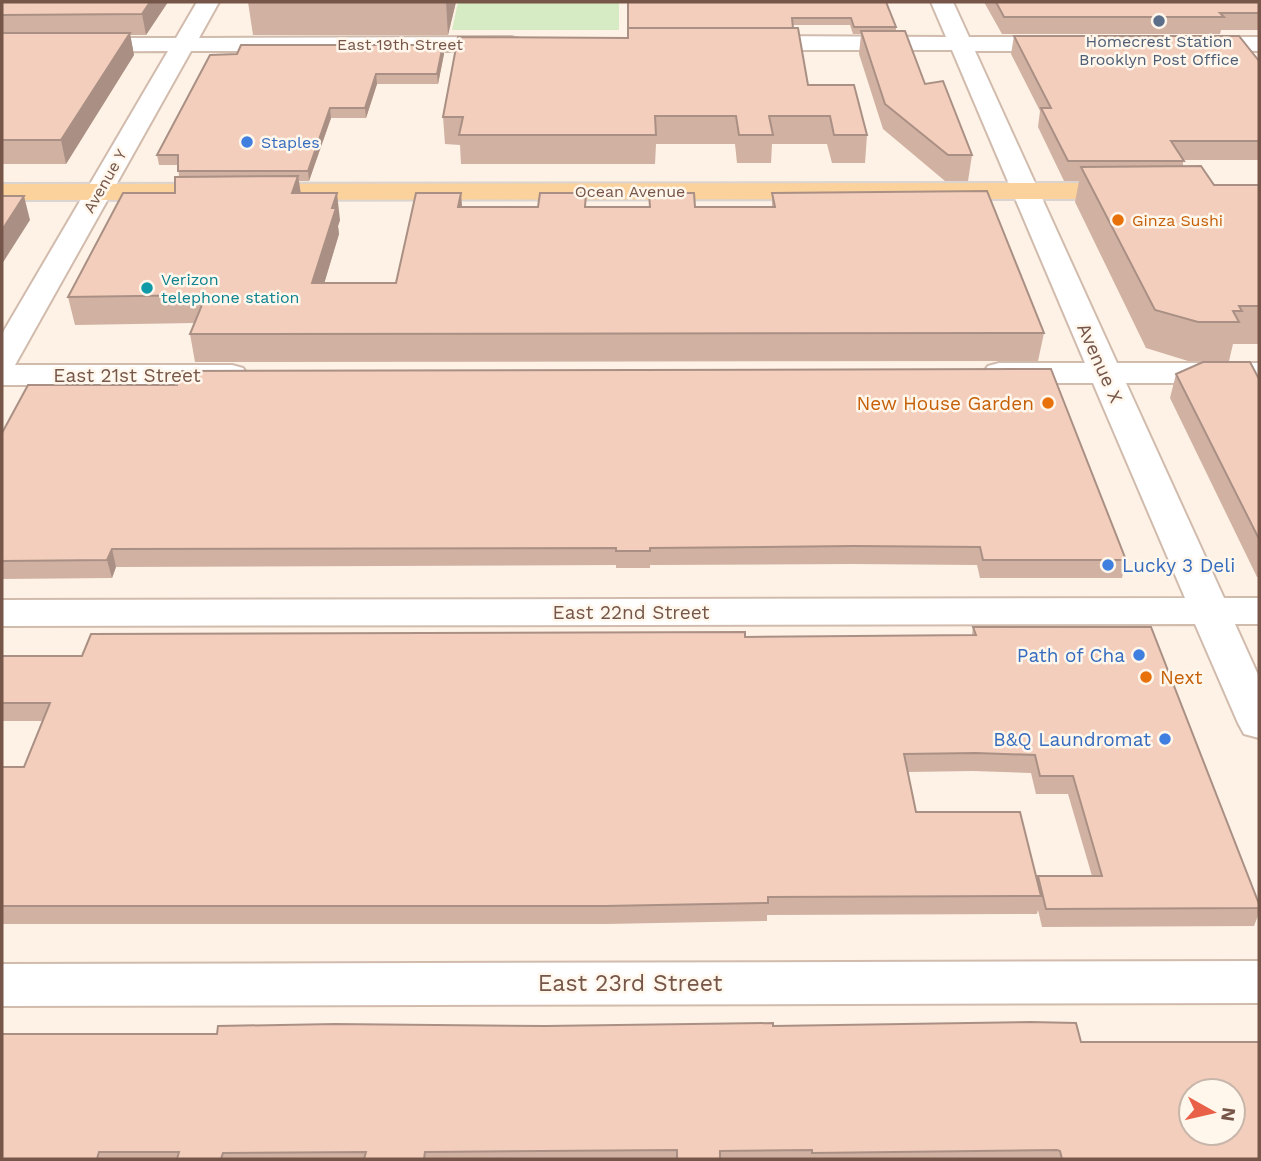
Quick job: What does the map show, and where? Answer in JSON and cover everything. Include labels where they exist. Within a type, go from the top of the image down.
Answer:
[{"type":"main road","name":"Ocean Avenue","points":[[2,192],[1151,191]]},
{"type":"street","name":"Avenue Y","points":[[2,361],[208,2]]},
{"type":"street","name":"Avenue X","points":[[942,2],[1259,723]]},
{"type":"street","points":[[731,43],[1086,44]]},
{"type":"street","name":"East 19th Street","points":[[2,45],[528,44]]},
{"type":"street","points":[[1168,44],[1259,44]]},
{"type":"street","points":[[976,373],[1259,373]]},
{"type":"street","name":"East 21st Street","points":[[2,375],[267,374]]},
{"type":"street","name":"East 22nd Street","points":[[2,613],[1259,611]]},
{"type":"street","name":"East 23rd Street","points":[[2,985],[1259,982]]},
{"type":"green space","points":[[458,2],[619,2],[619,30],[452,30]]},
{"type":"building","points":[[2,2],[150,2],[142,14],[2,15]]},
{"type":"building","points":[[628,2],[886,2],[896,27],[854,27],[851,18],[792,18],[793,28],[628,28]]},
{"type":"building","points":[[996,2],[1259,2],[1259,13],[1220,13],[1224,17],[1004,17]]},
{"type":"building","points":[[628,28],[798,28],[808,85],[854,85],[867,135],[834,135],[830,116],[769,116],[773,135],[739,135],[736,116],[655,116],[656,135],[459,135],[463,117],[443,117],[458,37],[628,38]]},
{"type":"building","points":[[861,31],[905,31],[925,84],[943,81],[972,155],[948,155],[885,104]]},
{"type":"building","points":[[2,33],[130,33],[61,140],[2,140]]},
{"type":"building","points":[[1014,36],[1239,36],[1259,61],[1259,141],[1171,141],[1184,161],[1068,161],[1041,108],[1051,108]]},
{"type":"building","points":[[241,45],[443,45],[437,74],[376,74],[365,108],[330,108],[308,171],[178,171],[178,155],[157,155],[210,55],[237,54]]},
{"type":"building","points":[[1201,166],[1214,185],[1259,185],[1259,306],[1239,306],[1242,311],[1233,311],[1239,322],[1198,322],[1155,310],[1081,167]]},
{"type":"building","points":[[298,176],[292,193],[337,193],[332,208],[336,208],[312,283],[396,283],[416,193],[461,193],[458,207],[538,207],[540,193],[586,193],[585,207],[650,207],[649,193],[694,193],[695,207],[775,207],[772,193],[987,191],[1044,333],[190,334],[206,295],[68,297],[123,193],[175,193],[175,177]]},
{"type":"building","points":[[2,196],[24,196],[2,230]]},
{"type":"building","points":[[1203,362],[1250,362],[1259,379],[1259,539],[1176,374]]},
{"type":"building","points":[[1051,369],[1126,560],[983,560],[980,547],[854,546],[650,548],[650,551],[616,551],[616,548],[112,549],[107,560],[2,561],[2,433],[28,385],[177,385],[182,371]]},
{"type":"building","points":[[973,627],[1151,627],[1259,908],[1046,909],[1038,876],[1102,876],[1073,776],[1040,776],[1035,755],[976,753],[904,754],[916,812],[1020,812],[1041,896],[768,897],[768,903],[605,906],[2,906],[2,767],[24,767],[50,703],[2,703],[2,656],[82,656],[91,634],[745,632],[745,637],[976,635]]},
{"type":"building","points":[[773,1023],[773,1026],[1076,1023],[1081,1042],[1259,1042],[1259,1159],[1062,1159],[1060,1151],[1057,1150],[812,1153],[812,1150],[720,1151],[720,1159],[677,1159],[677,1150],[425,1152],[424,1159],[364,1159],[366,1152],[223,1153],[221,1159],[177,1159],[179,1152],[99,1152],[97,1159],[2,1159],[2,1034],[217,1034],[218,1026],[335,1024],[545,1026]]},
{"type":"place","name":"Homecrest Station Brooklyn Post Office","points":[[1159,21]]},
{"type":"place","name":"Staples","points":[[247,142]]},
{"type":"place","name":"Ginza Sushi","points":[[1118,220]]},
{"type":"place","name":"Verizon telephone station","points":[[147,288]]},
{"type":"place","name":"New House Garden","points":[[1048,403]]},
{"type":"place","name":"Lucky 3 Deli","points":[[1108,565]]},
{"type":"place","name":"Path of Cha","points":[[1139,655]]},
{"type":"place","name":"Next","points":[[1146,677]]},
{"type":"place","name":"B&Q Laundromat","points":[[1165,739]]}]
